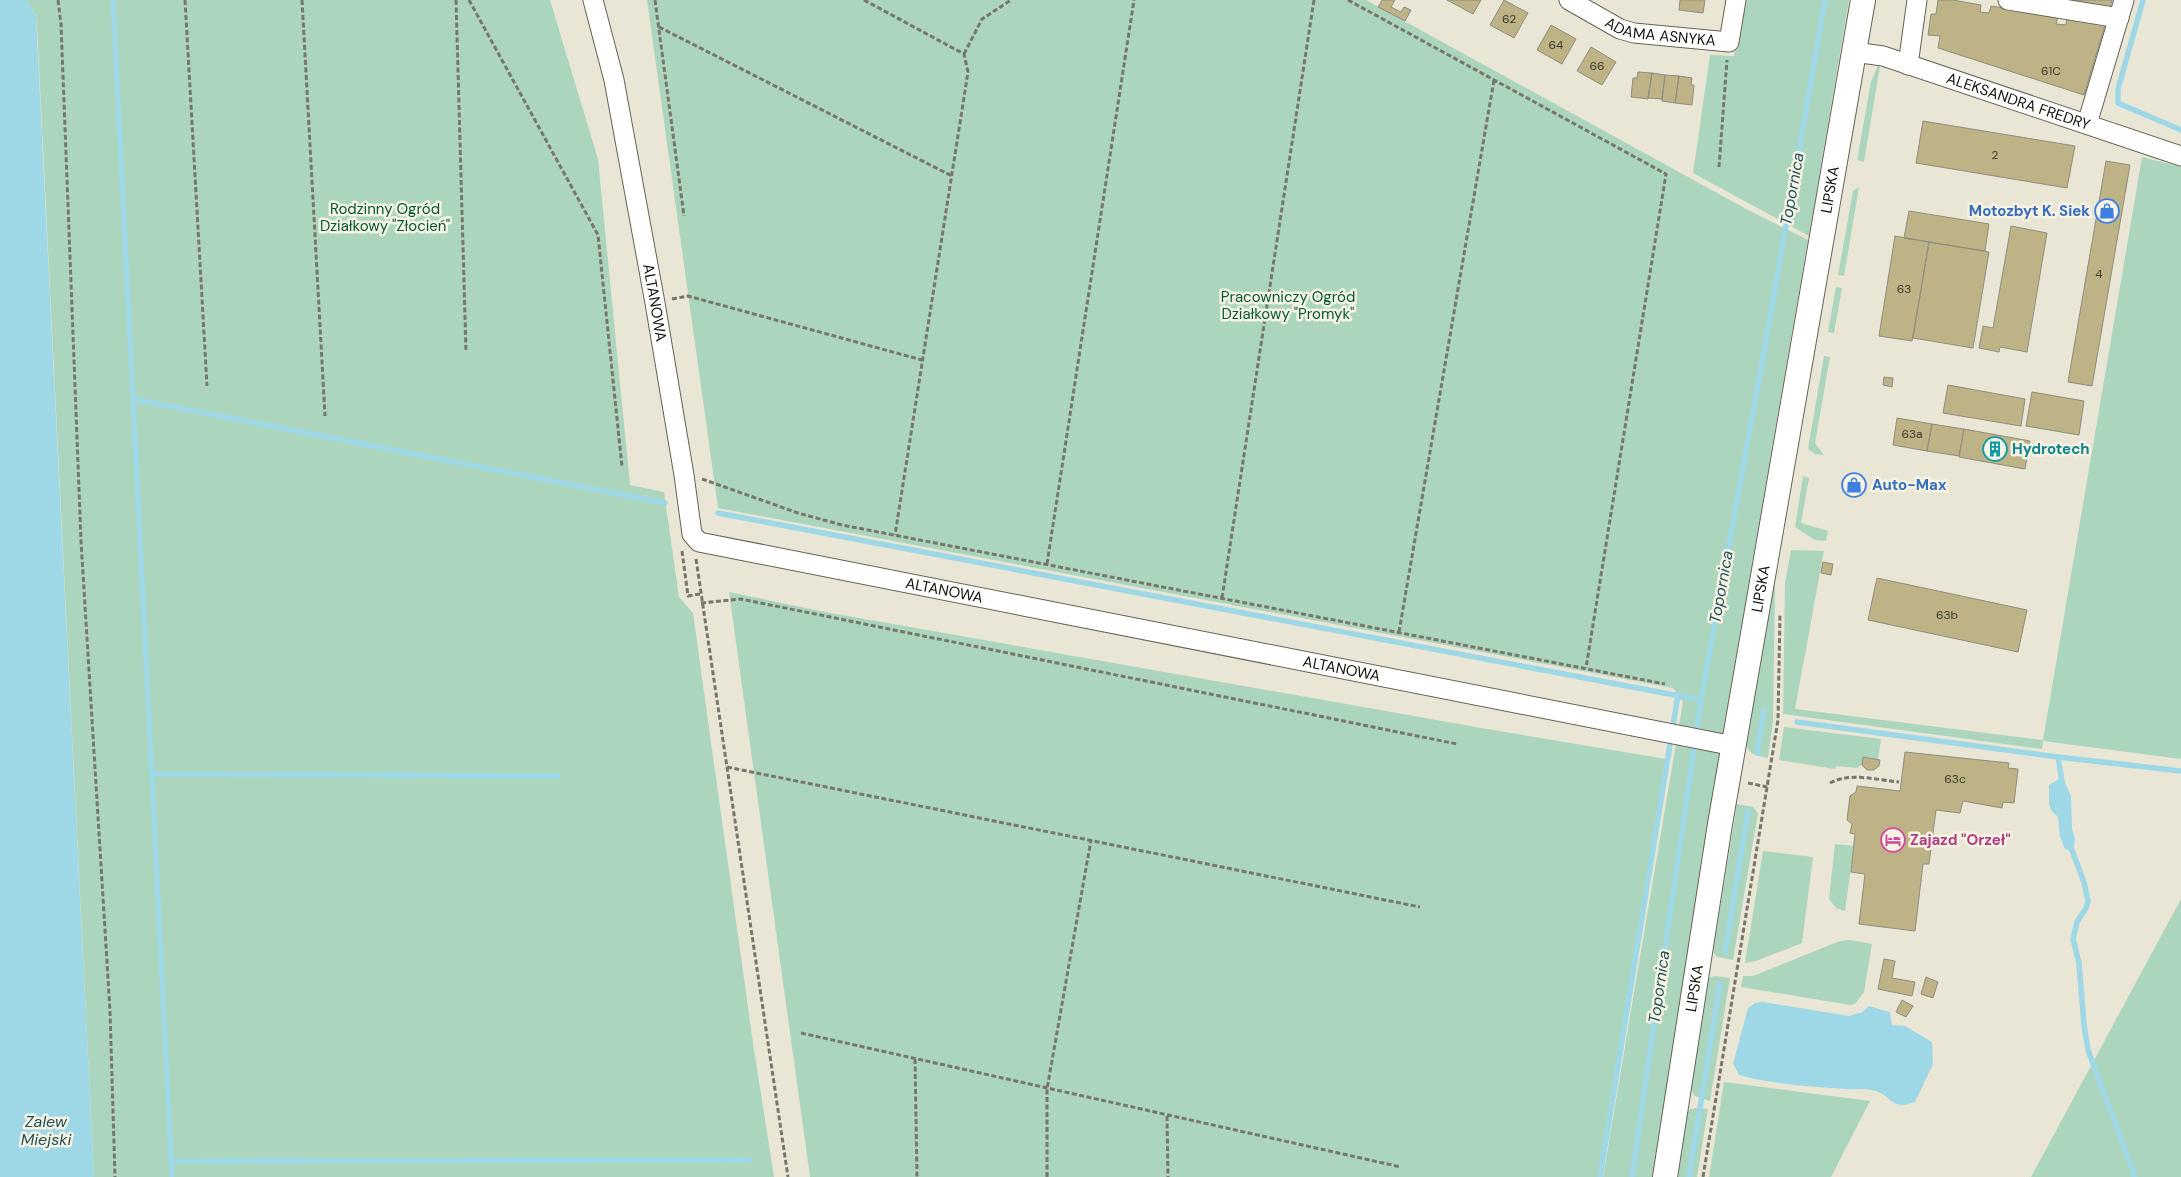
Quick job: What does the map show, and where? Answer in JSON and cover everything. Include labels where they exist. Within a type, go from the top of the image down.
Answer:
[{"type":"main road","name":"LIPSKA","points":[[1665,1177],[1724,744],[1863,0]]},
{"type":"street","name":"ALTANOWA","points":[[593,0],[612,72],[684,475],[692,534],[704,544],[1724,744]]},
{"type":"street","name":"ADAMA ASNYKA","points":[[1569,0],[1620,29],[1634,34],[1729,42]]},
{"type":"street","points":[[1729,42],[1736,0]]},
{"type":"street","points":[[1908,65],[1917,0]]},
{"type":"street","points":[[2008,0],[2121,9],[2087,124]]},
{"type":"street","name":"ALEKSANDRA FREDRY","points":[[1854,52],[1883,56],[2087,124],[2132,142],[2181,156]]},
{"type":"path","points":[[58,0],[61,24],[81,542],[109,1001],[115,1177]]},
{"type":"path","points":[[185,0],[206,386]]},
{"type":"path","points":[[302,0],[325,416]]},
{"type":"path","points":[[456,0],[466,352]]},
{"type":"path","points":[[469,0],[598,235],[622,467]]},
{"type":"path","points":[[655,0],[684,216]]},
{"type":"path","points":[[864,0],[964,54]]},
{"type":"path","points":[[894,535],[968,72],[964,54],[982,19],[1011,0]]},
{"type":"path","points":[[1047,564],[1134,0]]},
{"type":"path","points":[[1222,598],[1314,0]]},
{"type":"path","points":[[1348,0],[1666,174],[1586,668]]},
{"type":"path","points":[[660,26],[952,176]]},
{"type":"path","points":[[1719,167],[1729,42]]},
{"type":"path","points":[[1400,632],[1494,80]]},
{"type":"path","points":[[654,303],[688,296],[922,360]]},
{"type":"path","points":[[684,475],[714,482],[798,513],[842,525],[1665,684]]},
{"type":"path","points":[[692,534],[788,1177]]},
{"type":"path","points":[[701,603],[741,599],[1457,744]]},
{"type":"path","points":[[1703,1177],[1778,720],[1780,607]]},
{"type":"path","points":[[726,767],[1420,907]]},
{"type":"path","points":[[1830,783],[1838,778],[1862,778],[1899,782]]},
{"type":"path","points":[[1048,1177],[1047,1089],[1091,840]]},
{"type":"path","points":[[801,1033],[1401,1167]]},
{"type":"path","points":[[915,1059],[917,1177]]},
{"type":"path","points":[[1167,1116],[1168,1177]]},
{"type":"green space","name":"Rodzinny Ogród Działkowy \"Złocień\"","points":[[26,0],[550,0],[598,159],[630,485],[664,492],[679,597],[693,613],[753,1043],[774,1177],[94,1177],[37,27],[36,16]]},
{"type":"green space","name":"Pracowniczy Ogród Działkowy \"Promyk\"","points":[[647,0],[1366,0],[1748,210],[1808,240],[1726,715],[1652,1177],[1603,1177],[1683,702],[1673,688],[718,508]]},
{"type":"green space","points":[[1744,0],[1849,0],[1809,236],[1693,173],[1710,55],[1734,56]]},
{"type":"green space","points":[[1878,65],[1880,66],[1864,162],[1857,160],[1871,82]]},
{"type":"green space","points":[[2142,157],[2181,167],[2181,759],[2043,741],[2042,749],[1783,714],[1785,583],[1791,550],[1824,551],[1795,709],[2043,740]]},
{"type":"green space","points":[[1859,187],[1844,276],[1838,275],[1853,191]]},
{"type":"green space","points":[[1836,287],[1842,288],[1834,333],[1828,332]]},
{"type":"green space","points":[[1824,356],[1830,357],[1815,443],[1824,455],[1815,454],[1808,449]]},
{"type":"green space","points":[[1803,476],[1809,478],[1801,523],[1828,531],[1826,541],[1815,540],[1795,527]]},
{"type":"green space","points":[[1772,585],[1775,585],[1773,721],[1768,758],[1757,756],[1751,752],[1746,743]]},
{"type":"green space","points":[[729,592],[825,612],[1666,759],[1599,1177],[810,1177]]},
{"type":"green space","points":[[1784,727],[1881,739],[1878,760],[1857,768],[1836,766],[1835,769],[1779,760]]},
{"type":"green space","points":[[1737,804],[1753,807],[1758,813],[1733,960],[1717,957],[1713,952]]},
{"type":"green space","points":[[1835,844],[1854,846],[1845,911],[1836,908],[1829,899]]},
{"type":"green space","points":[[1763,851],[1813,857],[1802,943],[1756,961],[1745,963]]},
{"type":"green space","points":[[2181,899],[2181,1177],[2031,1177]]},
{"type":"green space","points":[[1850,940],[1872,944],[1864,992],[1855,1004],[1850,1005],[1741,987],[1743,976],[1753,976],[1840,941]]},
{"type":"green space","points":[[1715,976],[1730,978],[1710,1101],[1695,1096],[1691,1090],[1691,1085],[1709,978]]},
{"type":"green space","points":[[1724,1082],[1870,1101],[1831,1177],[1709,1177]]},
{"type":"green space","points":[[1695,1108],[1708,1109],[1697,1177],[1678,1177],[1688,1110]]},
{"type":"water","name":"Zalew Miejski","points":[[0,0],[26,0],[36,16],[94,1177],[0,1177]]},
{"type":"water","points":[[2059,779],[2065,783],[2071,796],[2072,829],[2075,839],[2073,852],[2065,849],[2060,837],[2058,817],[2051,810],[2049,803],[2049,785]]},
{"type":"water","points":[[1763,1002],[1849,1016],[1862,1012],[1869,1006],[1890,1012],[1892,1025],[1905,1026],[1932,1042],[1933,1064],[1915,1102],[1900,1105],[1878,1092],[1868,1089],[1791,1085],[1739,1075],[1733,1064],[1748,1008],[1755,1003]]},
{"type":"building","points":[[1382,0],[1395,0],[1391,7],[1401,12],[1404,7],[1411,10],[1405,21],[1378,7]]},
{"type":"building","points":[[1447,0],[1481,0],[1473,14]]},
{"type":"building","points":[[1504,0],[1528,13],[1514,38],[1490,25]]},
{"type":"building","points":[[1680,0],[1705,0],[1703,13],[1679,10]]},
{"type":"building","points":[[1938,0],[1953,0],[1981,5],[1980,12],[1989,13],[1991,6],[2058,17],[2056,24],[2066,25],[2067,18],[2105,25],[2084,95],[1938,48],[1940,36],[1928,35],[1931,14],[1936,14]]},
{"type":"building","points":[[2065,0],[2112,0],[2110,7]]},
{"type":"building","points":[[1551,25],[1576,39],[1562,64],[1537,50]]},
{"type":"building","points":[[1591,47],[1616,62],[1602,85],[1577,71]]},
{"type":"building","points":[[1638,72],[1652,73],[1648,99],[1631,97],[1633,78],[1637,78]]},
{"type":"building","points":[[1652,73],[1665,75],[1662,99],[1648,98]]},
{"type":"building","points":[[1665,75],[1679,76],[1675,103],[1662,101]]},
{"type":"building","points":[[1679,76],[1692,78],[1691,85],[1694,85],[1692,105],[1675,103]]},
{"type":"building","points":[[1923,121],[2075,146],[2067,188],[1916,163]]},
{"type":"building","points":[[2106,161],[2130,165],[2092,386],[2068,382]]},
{"type":"building","points":[[1909,211],[1989,224],[1985,251],[1904,238]]},
{"type":"building","points":[[2011,226],[2047,233],[2027,352],[2000,347],[1999,352],[1979,348],[1983,326],[1993,328]]},
{"type":"building","points":[[1895,236],[1929,242],[1912,341],[1879,336]]},
{"type":"building","points":[[1929,242],[1989,252],[1973,348],[1913,338]]},
{"type":"building","points":[[1884,377],[1893,378],[1892,387],[1883,385]]},
{"type":"building","points":[[1948,385],[2025,399],[2021,426],[1943,413]]},
{"type":"building","points":[[2032,392],[2084,401],[2079,435],[2026,426]]},
{"type":"building","points":[[1897,418],[1932,424],[1927,451],[1893,445]]},
{"type":"building","points":[[1932,424],[1964,429],[1959,456],[1927,451]]},
{"type":"building","name":"Hydrotech","points":[[1964,429],[2030,441],[2025,469],[1959,457]]},
{"type":"building","points":[[1823,562],[1833,564],[1831,575],[1821,573]]},
{"type":"building","points":[[1877,578],[2027,610],[2018,652],[1868,620]]},
{"type":"building","name":"Zajazd \"Orzeł\"","points":[[1905,752],[2009,763],[2008,768],[2018,769],[2014,803],[2003,802],[2002,808],[1963,801],[1960,813],[1936,810],[1929,864],[1923,864],[1915,931],[1859,924],[1865,874],[1851,872],[1855,834],[1850,833],[1852,824],[1847,820],[1850,796],[1856,792],[1857,786],[1900,791]]},
{"type":"building","points":[[1863,757],[1880,760],[1879,766],[1874,770],[1867,770],[1862,765]]},
{"type":"building","points":[[1884,959],[1895,961],[1892,978],[1915,982],[1912,996],[1878,989]]},
{"type":"building","points":[[1926,977],[1938,982],[1933,998],[1921,994]]},
{"type":"building","points":[[1902,1000],[1913,1006],[1906,1017],[1896,1012]]},
{"type":"waterway","points":[[113,0],[172,1177]]},
{"type":"waterway","name":"Topornica","points":[[1632,1177],[1701,700],[1825,0]]},
{"type":"waterway","points":[[2143,0],[2118,89],[2118,103],[2181,130]]},
{"type":"waterway","points":[[133,399],[665,503]]},
{"type":"waterway","points":[[718,513],[1701,700]]},
{"type":"waterway","points":[[1600,1177],[1678,695]]},
{"type":"waterway","points":[[1757,753],[1764,711]]},
{"type":"waterway","points":[[1797,722],[2058,757],[2181,771]]},
{"type":"waterway","points":[[2058,757],[2063,787]]},
{"type":"waterway","points":[[152,774],[557,776]]},
{"type":"waterway","points":[[1725,952],[1748,811]]},
{"type":"waterway","points":[[2070,845],[2084,882],[2088,901],[2077,922],[2073,939],[2079,963],[2088,1050],[2135,1177]]},
{"type":"waterway","points":[[1689,1177],[1720,983]]},
{"type":"waterway","points":[[171,1161],[749,1160]]},
{"type":"place","name":"Motozbyt K. Siek","points":[[2107,211]]},
{"type":"place","name":"Hydrotech","points":[[1995,449]]},
{"type":"place","name":"Auto-Max","points":[[1854,485]]},
{"type":"place","name":"Zajazd \"Orzeł\"","points":[[1893,840]]}]
